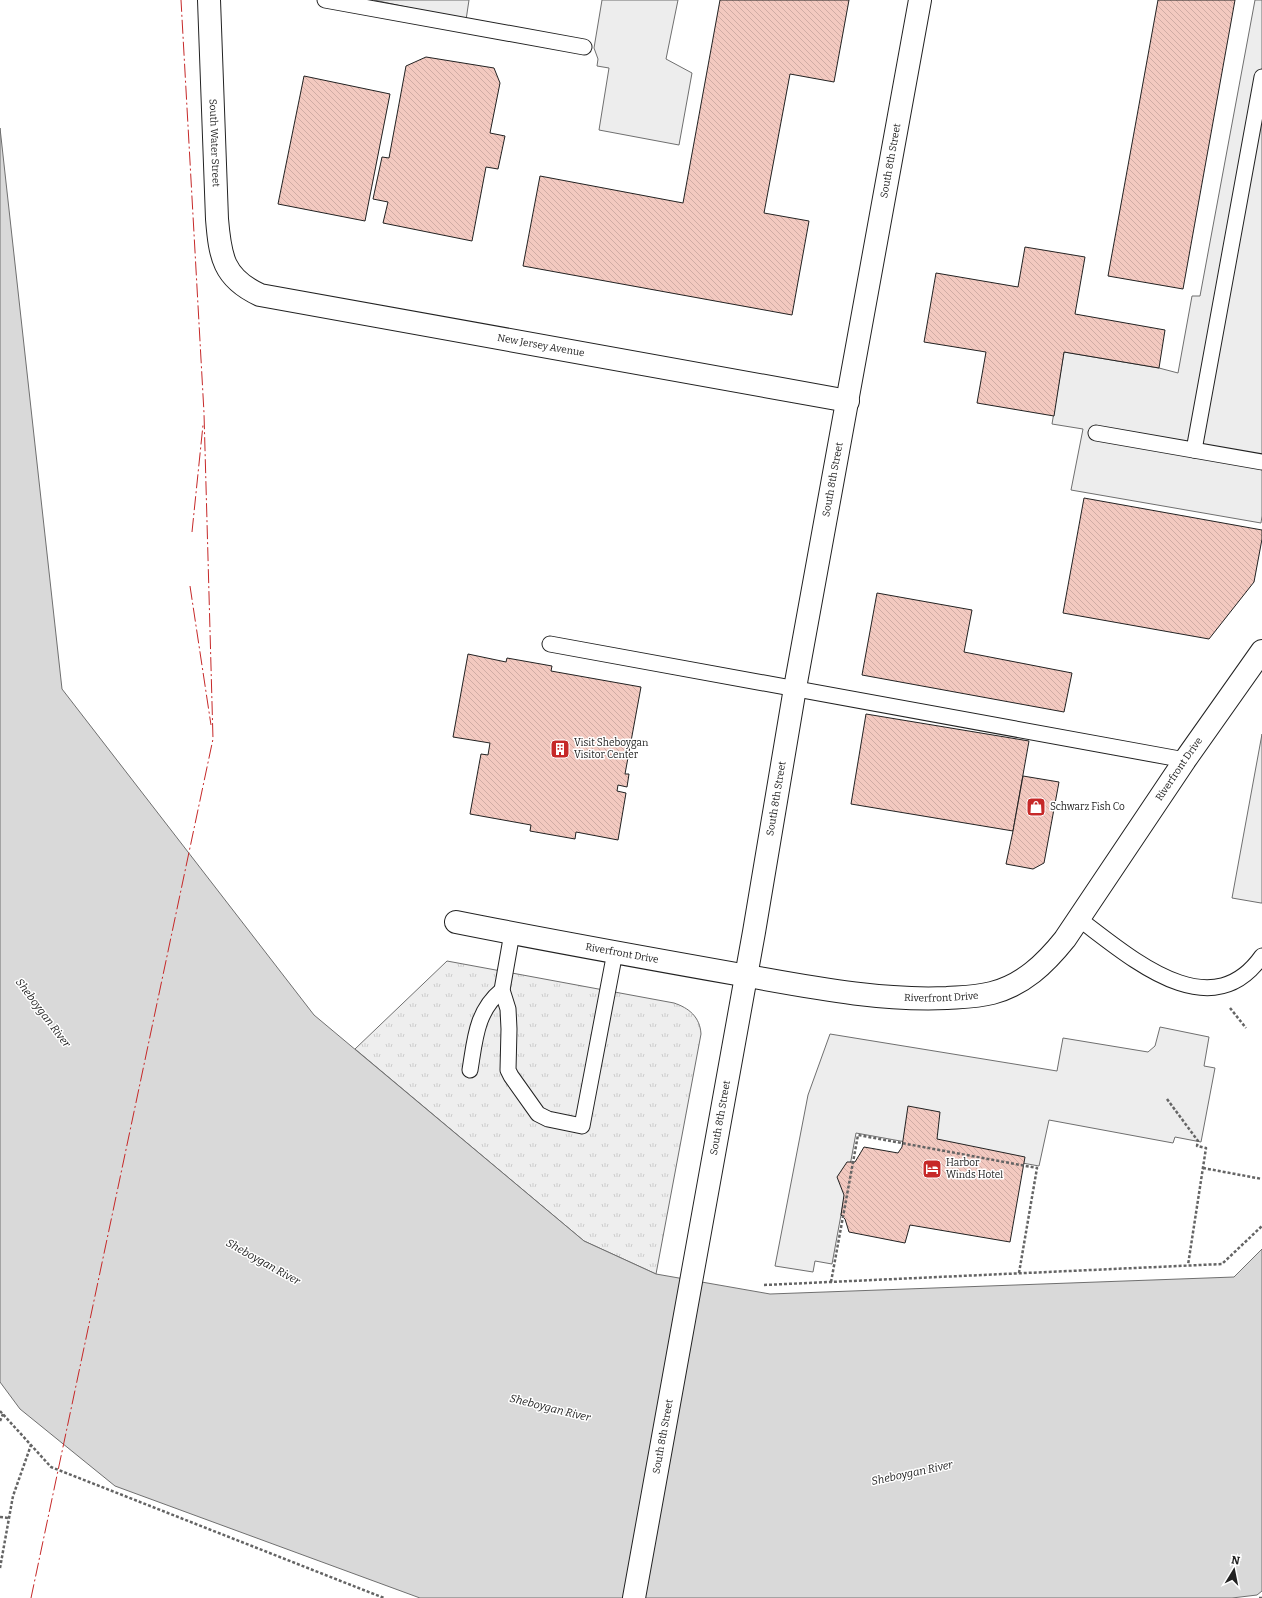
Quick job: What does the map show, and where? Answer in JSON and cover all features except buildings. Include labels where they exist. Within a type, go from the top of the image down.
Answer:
[{"type":"street","name":"South Water Street","points":[[209,0],[220,251],[227,267],[237,281]]},
{"type":"street","name":"South 8th Street","points":[[634,1598],[699,1243],[795,688],[920,0]]},
{"type":"street","name":"New Jersey Avenue","points":[[237,281],[260,296],[848,401]]},
{"type":"street","name":"Riverfront Drive","points":[[456,922],[746,976],[856,994],[887,997],[935,998],[968,997],[990,994],[1010,987],[1027,977],[1041,966],[1061,944],[1185,760],[1262,651]]},
{"type":"lane","points":[[325,0],[584,47]]},
{"type":"lane","points":[[1194,450],[1262,77]]},
{"type":"lane","points":[[1096,433],[1262,462]]},
{"type":"lane","points":[[550,644],[1185,760]]},
{"type":"lane","points":[[1079,919],[1147,968],[1163,977],[1187,985],[1211,988],[1232,983],[1247,974],[1262,956]]},
{"type":"lane","points":[[512,933],[502,990],[508,1009],[509,1029],[507,1064],[511,1076],[538,1114],[548,1119],[582,1126],[615,952]]},
{"type":"lane","points":[[470,1070],[480,1019],[492,998],[502,990]]},
{"type":"path","points":[[1230,1007],[1246,1028]]},
{"type":"path","points":[[1167,1099],[1198,1141],[1197,1146],[1206,1148],[1188,1265]]},
{"type":"path","points":[[831,1282],[858,1135],[1037,1168],[1019,1274]]},
{"type":"path","points":[[1203,1168],[1262,1179]]},
{"type":"path","points":[[764,1285],[1222,1264],[1262,1226]]},
{"type":"path","points":[[0,1411],[51,1467],[384,1598]]},
{"type":"path","points":[[0,1421],[3,1414]]},
{"type":"path","points":[[0,1568],[13,1496],[31,1445]]},
{"type":"path","points":[[0,1517],[9,1518]]},
{"type":"green space","points":[[447,961],[674,1003],[689,1011],[696,1018],[701,1034],[656,1274],[584,1241],[355,1049]]},
{"type":"shaded area","points":[[374,0],[469,0],[466,20]]},
{"type":"shaded area","points":[[602,0],[678,0],[666,59],[692,73],[679,145],[599,130],[609,68],[597,66],[598,59],[594,48]]},
{"type":"shaded area","points":[[1255,0],[1262,0],[1261,523],[1071,490],[1083,429],[1052,424],[1064,352],[1159,368],[1178,373],[1192,296],[1200,296]]},
{"type":"shaded area","points":[[1262,734],[1262,903],[1261,903],[1232,898]]},
{"type":"shaded area","points":[[1160,1027],[1209,1037],[1204,1066],[1215,1068],[1201,1142],[1175,1137],[1173,1143],[1049,1120],[1039,1166],[856,1133],[832,1264],[815,1261],[813,1272],[775,1266],[808,1095],[830,1034],[1057,1071],[1063,1038],[1148,1052],[1155,1046]]},
{"type":"water","name":"Sheboygan River","points":[[0,128],[62,689],[314,1015],[584,1241],[656,1274],[770,1294],[1234,1277],[1262,1249],[1262,1591],[1257,1595],[1232,1598],[420,1598],[115,1486],[20,1409],[0,1382]]},
{"type":"power","points":[[31,1598],[213,739],[204,413],[181,0]]},
{"type":"power","points":[[192,532],[203,425]]},
{"type":"power","points":[[190,586],[211,725]]},
{"type":"place","name":"Visit Sheboygan Visitor Center","points":[[560,749]]},
{"type":"place","name":"Schwarz Fish Co","points":[[1036,807]]},
{"type":"place","name":"Harbor Winds Hotel","points":[[932,1169]]}]
